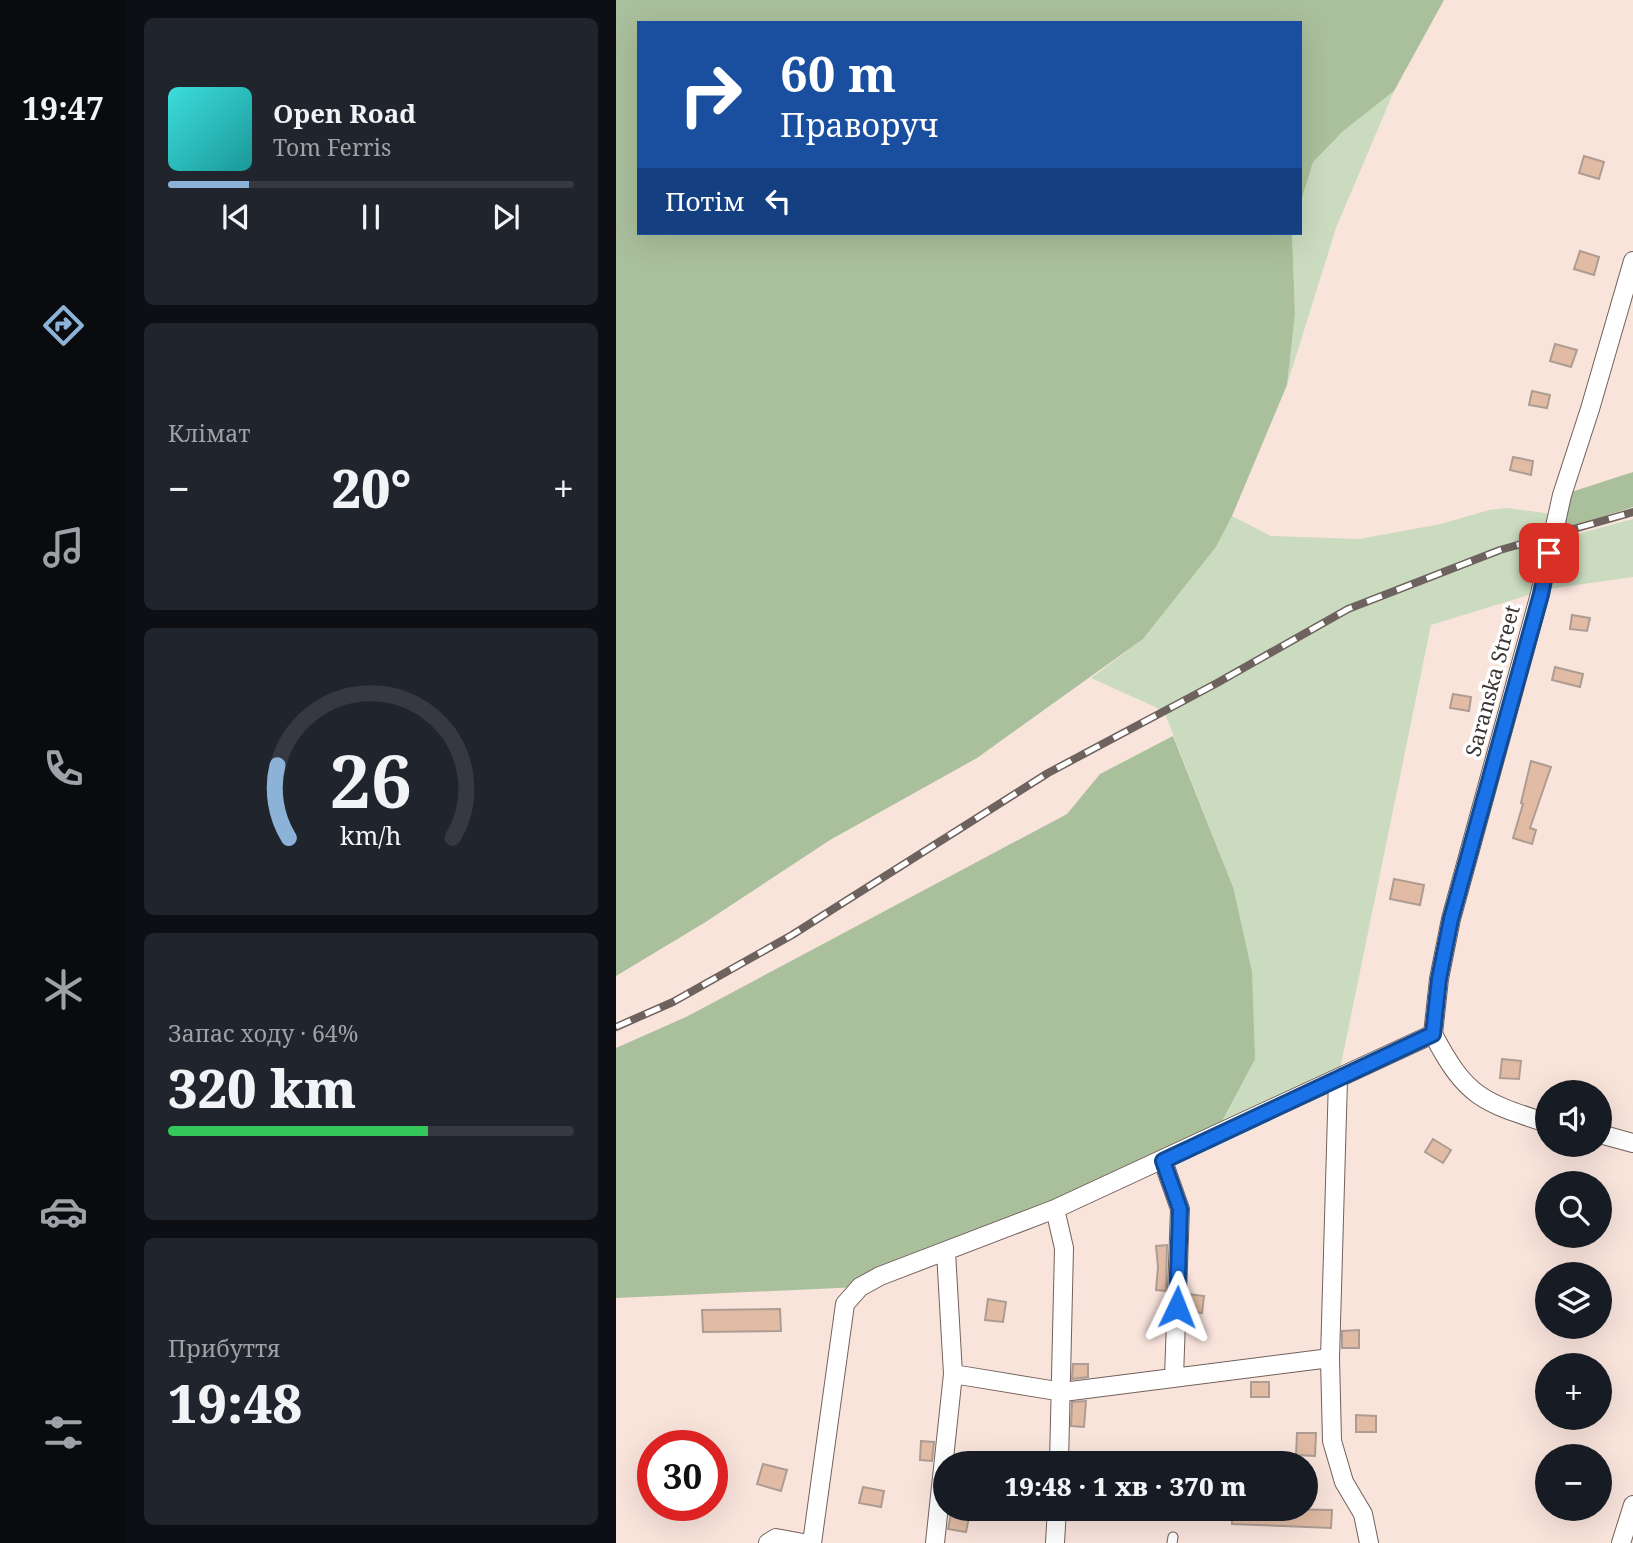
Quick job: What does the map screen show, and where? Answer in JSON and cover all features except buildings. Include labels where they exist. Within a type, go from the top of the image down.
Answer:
[{"type":"street","name":"Saranska Street","points":[[1433,1034],[1439,979],[1451,919],[1541,594],[1562,495],[1633,261]]},
{"type":"street","points":[[812,1543],[845,1304],[860,1287],[880,1276],[1055,1209],[1433,1034],[1461,1080],[1481,1098],[1535,1118]]},
{"type":"street","points":[[1338,1079],[1330,1358],[1332,1441],[1344,1482],[1363,1514],[1369,1543]]},
{"type":"street","points":[[1612,1137],[1633,1143]]},
{"type":"street","points":[[1163,1161],[1180,1209],[1174,1377]]},
{"type":"street","points":[[1055,1209],[1064,1248],[1060,1451]]},
{"type":"street","points":[[935,1543],[953,1374],[946,1252]]},
{"type":"street","points":[[953,1374],[1063,1392],[1330,1358]]},
{"type":"street","points":[[1621,1543],[1633,1505]]},
{"type":"street","points":[[1055,1543],[1056,1521]]},
{"type":"street","points":[[768,1543],[776,1538],[803,1543]]},
{"type":"green space","points":[[616,0],[1444,0],[1394,91],[1343,131],[1313,162],[1302,198],[1302,21],[637,21],[637,235],[1292,235],[1295,314],[1287,385],[1232,516],[1216,547],[1143,639],[977,758],[830,840],[704,923],[616,976]]},
{"type":"green space","points":[[1394,91],[1336,228],[1287,385],[1295,314],[1292,235],[1302,235],[1305,180],[1318,155],[1350,125]]},
{"type":"green space","points":[[1633,472],[1633,507],[1554,532],[1562,495]]},
{"type":"green space","points":[[1507,508],[1552,514],[1535,593],[1431,625],[1338,1079],[1213,1138],[1233,887],[1164,711],[1091,678],[1143,639],[1216,547],[1232,516],[1271,536],[1359,539],[1441,524],[1489,510]]},
{"type":"green space","points":[[1633,519],[1633,577],[1548,589],[1559,539]]},
{"type":"green space","points":[[1173,736],[1233,887],[1252,972],[1255,1059],[1213,1138],[860,1287],[616,1298],[616,1048],[686,1017],[1067,814],[1100,774]]},
{"type":"railway","points":[[616,1027],[673,1002],[792,935],[1048,773],[1348,609],[1500,550],[1633,512]]},
{"type":"route","points":[[1177,1307],[1180,1209],[1163,1161],[1433,1034],[1439,979],[1451,919],[1541,594],[1549,553]]}]
